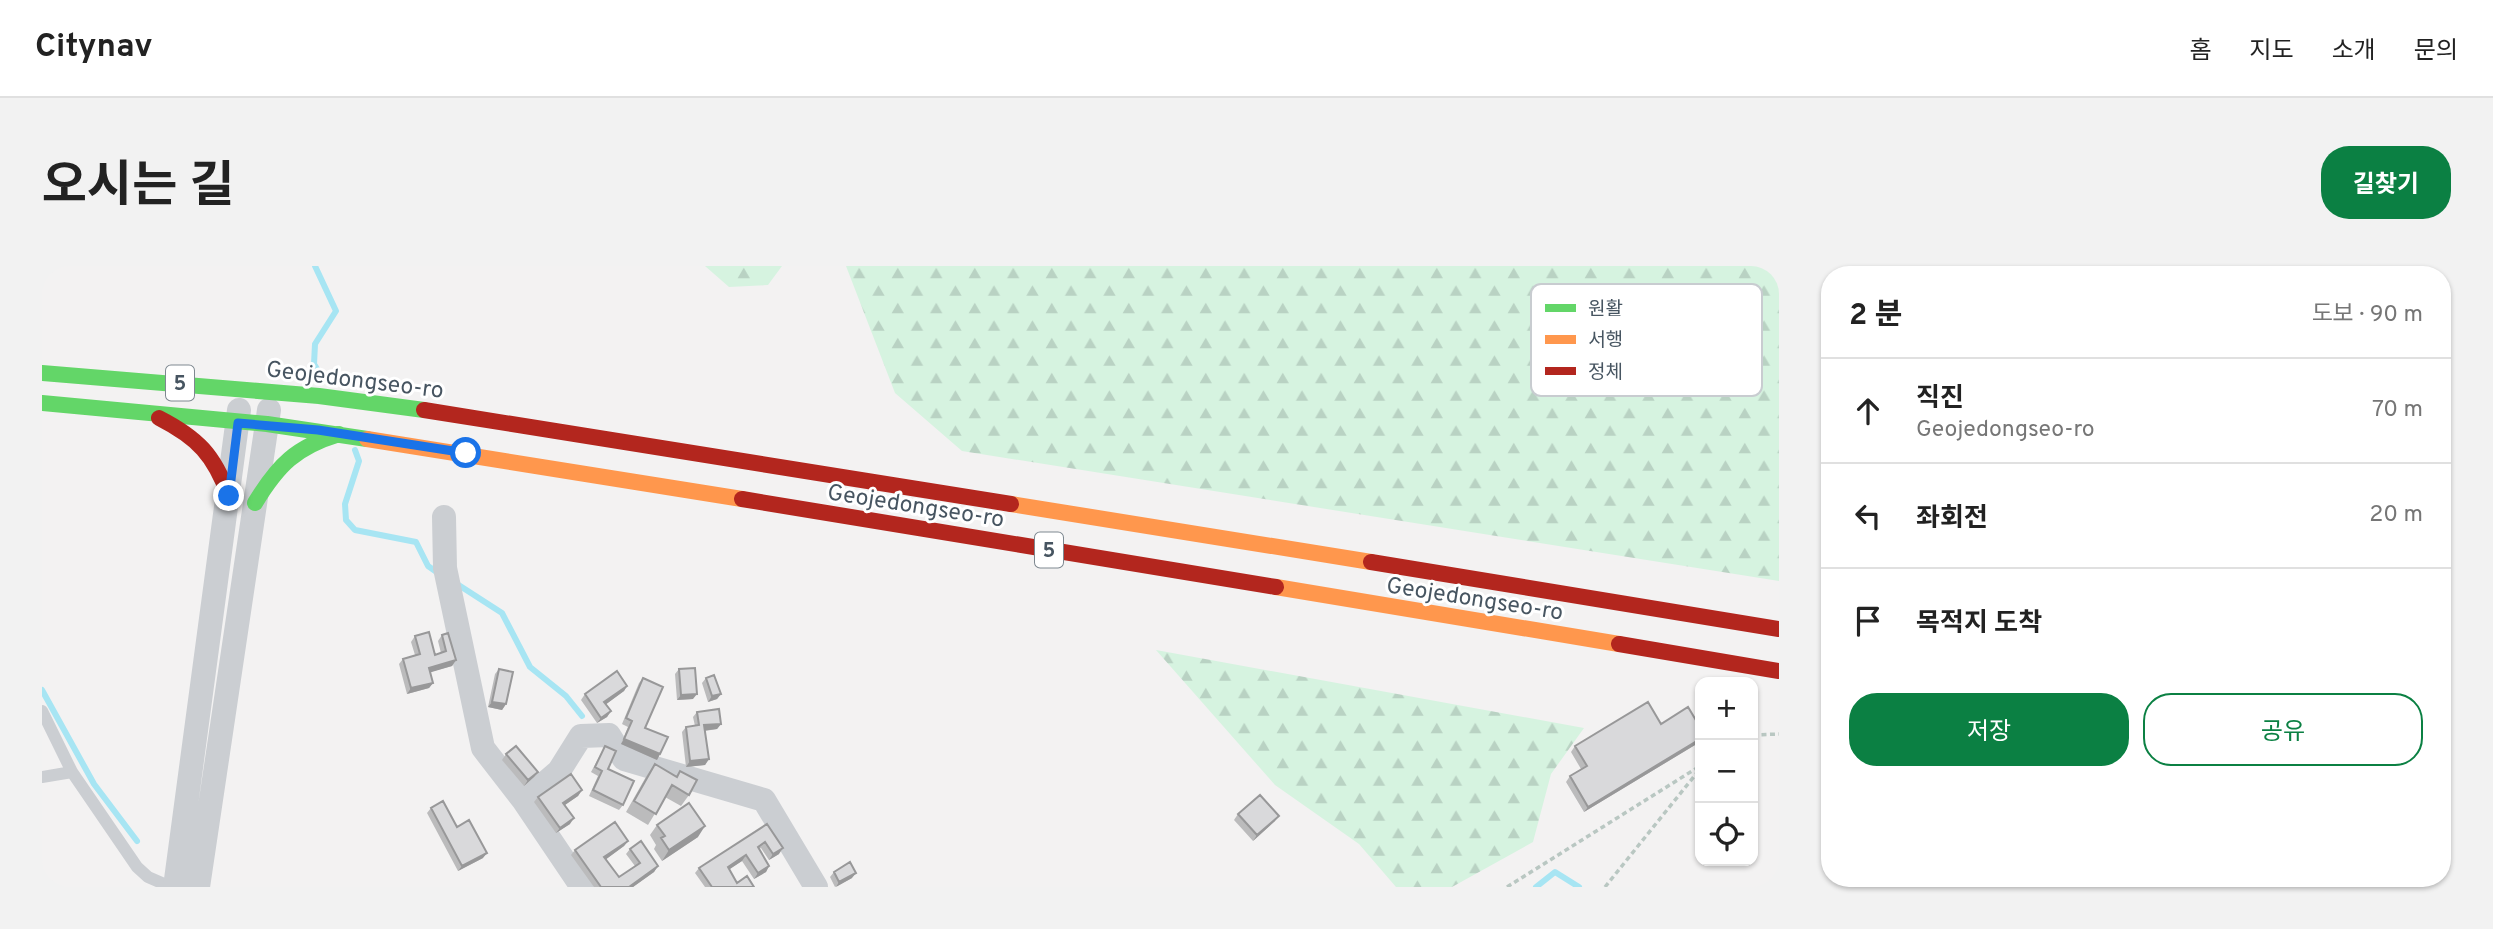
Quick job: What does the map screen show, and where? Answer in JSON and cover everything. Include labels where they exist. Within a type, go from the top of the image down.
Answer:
[{"type":"main road","name":"Geojedongseo-ro","points":[[42,373],[241,388],[465,415],[1779,629]]},
{"type":"main road","name":"Geojedongseo-ro","points":[[42,404],[267,424],[466,453],[1779,671]]},
{"type":"main road","points":[[151,414],[188,433],[203,446],[214,459],[229,496]]},
{"type":"main road","points":[[255,503],[277,467],[289,456],[315,442],[341,434]]},
{"type":"street","points":[[173,887],[229,496],[241,388]]},
{"type":"street","points":[[198,887],[271,391]]},
{"type":"street","points":[[444,517],[445,568],[483,748],[524,801],[582,887]]},
{"type":"street","points":[[524,801],[559,771],[581,736],[608,736],[625,759],[764,800],[816,887]]},
{"type":"lane","points":[[42,711],[72,772],[137,867],[148,877],[173,887]]},
{"type":"lane","points":[[42,776],[72,772]]},
{"type":"path","points":[[1758,734],[1779,734]]},
{"type":"path","points":[[1507,887],[1695,771]]},
{"type":"path","points":[[1605,887],[1695,774]]},
{"type":"green space","points":[[705,266],[782,266],[768,285],[729,287]]},
{"type":"green space","points":[[846,266],[1779,266],[1779,581],[962,451],[895,393]]},
{"type":"green space","points":[[1156,650],[1584,728],[1551,774],[1533,842],[1452,887],[1396,887],[1359,844],[1275,785]]},
{"type":"building","points":[[429,632],[435,655],[446,651],[442,635],[448,633],[456,660],[429,668],[433,683],[411,688],[403,659],[420,654],[415,636]]},
{"type":"building","points":[[695,668],[697,694],[681,695],[679,669]]},
{"type":"building","points":[[499,669],[513,672],[506,704],[492,702]]},
{"type":"building","points":[[617,671],[627,686],[604,702],[611,711],[601,718],[585,694]]},
{"type":"building","points":[[714,675],[721,694],[712,696],[706,678]]},
{"type":"building","points":[[643,678],[663,687],[645,728],[668,737],[660,754],[624,739],[632,721],[626,718]]},
{"type":"building","points":[[1648,702],[1661,724],[1688,707],[1695,719],[1695,742],[1588,807],[1570,776],[1587,766],[1575,746]]},
{"type":"building","points":[[719,709],[721,724],[704,725],[709,759],[690,761],[686,727],[699,725],[697,712]]},
{"type":"building","points":[[516,746],[538,772],[528,780],[506,754]]},
{"type":"building","points":[[605,746],[616,751],[608,769],[634,781],[623,805],[593,790],[602,771],[595,767]]},
{"type":"building","points":[[655,764],[677,777],[680,771],[697,780],[689,795],[672,785],[656,814],[634,801]]},
{"type":"building","points":[[571,774],[582,790],[563,803],[574,818],[560,828],[538,797]]},
{"type":"building","points":[[1260,795],[1279,816],[1257,835],[1238,814]]},
{"type":"building","points":[[443,801],[457,827],[469,820],[487,853],[462,866],[431,808]]},
{"type":"building","points":[[689,803],[705,826],[669,850],[661,838],[665,836],[657,825]]},
{"type":"building","points":[[615,822],[628,841],[604,857],[619,877],[640,863],[630,849],[641,841],[658,866],[629,887],[601,887],[575,850]]},
{"type":"building","points":[[767,824],[783,848],[773,854],[765,842],[758,847],[769,866],[758,873],[746,855],[728,867],[737,883],[747,876],[754,887],[712,887],[699,868]]},
{"type":"building","points":[[850,862],[856,873],[839,882],[834,872]]},
{"type":"waterway","points":[[315,266],[336,311],[315,344],[314,364],[324,380]]},
{"type":"waterway","points":[[355,450],[359,461],[345,504],[346,520],[355,530],[416,542],[428,566],[438,573]]},
{"type":"waterway","points":[[457,584],[502,613],[530,667],[566,696],[582,716]]},
{"type":"waterway","points":[[42,690],[94,784],[137,841]]},
{"type":"waterway","points":[[1536,887],[1555,872],[1579,887]]},
{"type":"traffic: fast","points":[[42,373],[319,396],[424,410]]},
{"type":"traffic: fast","points":[[42,403],[267,424],[367,439]]},
{"type":"traffic: fast","points":[[255,503],[289,459],[311,445],[339,434]]},
{"type":"traffic: slow","points":[[367,439],[742,499]]},
{"type":"traffic: slow","points":[[1011,504],[1371,562]]},
{"type":"traffic: slow","points":[[1276,587],[1619,644]]},
{"type":"traffic: jam","points":[[424,410],[1011,504]]},
{"type":"traffic: jam","points":[[159,418],[184,433],[203,449],[217,469],[229,496]]},
{"type":"traffic: jam","points":[[742,499],[1276,587]]},
{"type":"traffic: jam","points":[[1371,562],[1779,629]]},
{"type":"traffic: jam","points":[[1619,644],[1779,671]]},
{"type":"route","points":[[229,496],[238,423],[318,430],[466,453]]}]
